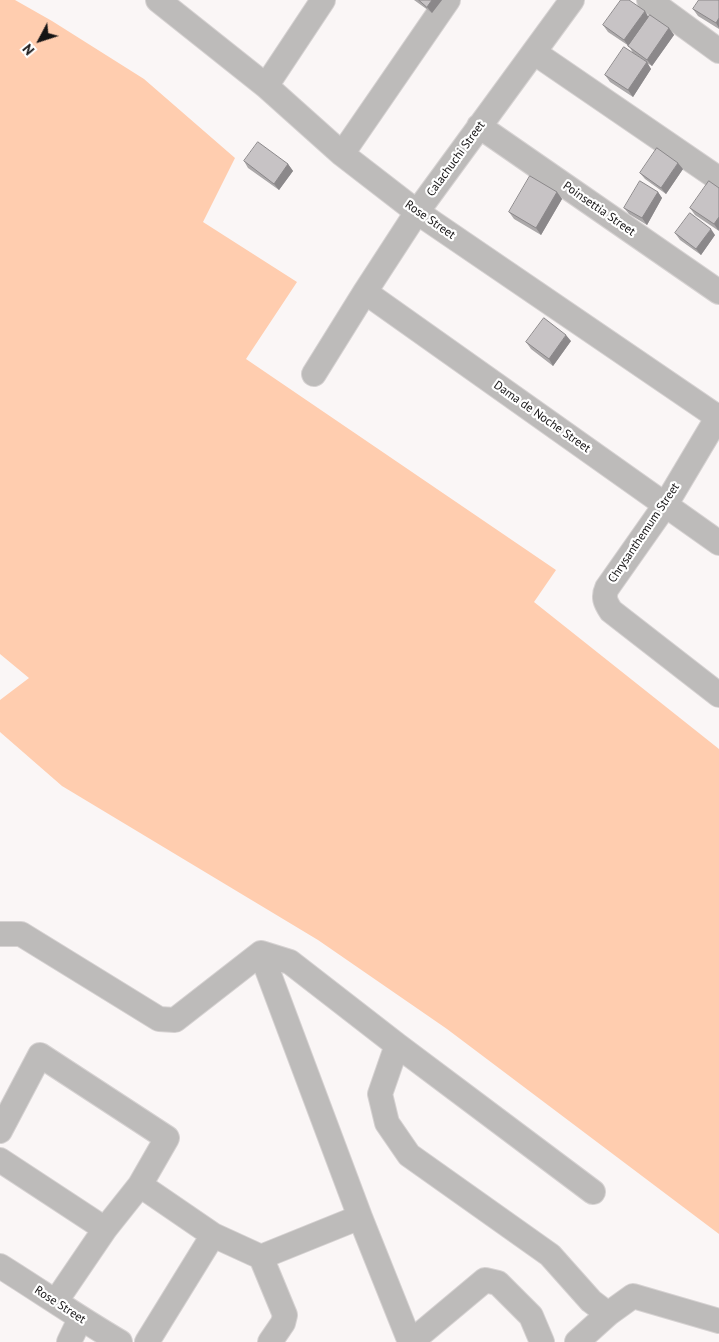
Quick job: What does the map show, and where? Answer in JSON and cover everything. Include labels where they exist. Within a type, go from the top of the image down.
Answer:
[{"type":"street","name":"Rose Street","points":[[158,0],[266,86],[342,154],[417,212],[719,417]]},
{"type":"street","points":[[266,86],[322,0]]},
{"type":"street","points":[[342,154],[448,0]]},
{"type":"street","name":"Calachuchi Street","points":[[314,374],[417,212],[572,0]]},
{"type":"street","points":[[649,0],[719,50]]},
{"type":"street","points":[[535,52],[719,179]]},
{"type":"street","name":"Poinsettia Street","points":[[479,126],[719,292]]},
{"type":"street","name":"Dama de Noche Street","points":[[365,292],[719,543]]},
{"type":"street","name":"Chrysanthemum Street","points":[[719,417],[666,504],[604,595],[606,604],[611,610],[719,695]]},
{"type":"street","points":[[10,934],[160,1019],[176,1020],[261,953]]},
{"type":"street","points":[[261,953],[290,962],[397,1045],[594,1192]]},
{"type":"street","points":[[261,953],[360,1218],[410,1342],[485,1280],[498,1283],[531,1316],[542,1342]]},
{"type":"street","points":[[397,1045],[380,1094],[387,1123],[410,1156],[550,1255],[591,1301],[608,1314]]},
{"type":"street","points":[[0,1131],[40,1055],[166,1138],[140,1185],[105,1228],[56,1301]]},
{"type":"street","points":[[0,1160],[105,1228]]},
{"type":"street","points":[[140,1185],[213,1235],[261,1257],[285,1316],[283,1323],[270,1342]]},
{"type":"street","points":[[261,1257],[360,1218]]},
{"type":"street","points":[[147,1342],[213,1235]]},
{"type":"street","name":"Rose Street","points":[[0,1266],[120,1342]]},
{"type":"street","points":[[577,1342],[608,1314],[633,1296],[719,1321]]},
{"type":"street","points":[[69,1342],[80,1318]]},
{"type":"shaded area","points":[[0,0],[15,0],[144,79],[235,158],[203,222],[297,282],[246,359],[556,570],[534,602],[719,749],[719,1234],[447,1029],[318,940],[62,786],[0,732],[0,700],[29,678],[0,654]]},
{"type":"building","points":[[419,0],[432,0],[427,7]]},
{"type":"building","points":[[621,0],[629,0],[645,11],[624,40],[603,25]]},
{"type":"building","points":[[699,0],[719,0],[719,18],[716,23],[693,9]]},
{"type":"building","points":[[650,15],[669,28],[647,60],[628,46]]},
{"type":"building","points":[[624,47],[647,62],[628,90],[605,75]]},
{"type":"building","points":[[258,142],[288,164],[274,184],[244,161]]},
{"type":"building","points":[[657,148],[678,163],[661,188],[640,173]]},
{"type":"building","points":[[530,176],[557,192],[536,228],[509,212]]},
{"type":"building","points":[[640,181],[658,192],[642,218],[624,208]]},
{"type":"building","points":[[709,181],[719,188],[719,217],[714,224],[690,208]]},
{"type":"building","points":[[690,213],[711,229],[696,249],[675,233]]},
{"type":"building","points":[[544,318],[566,335],[549,359],[526,342]]}]
